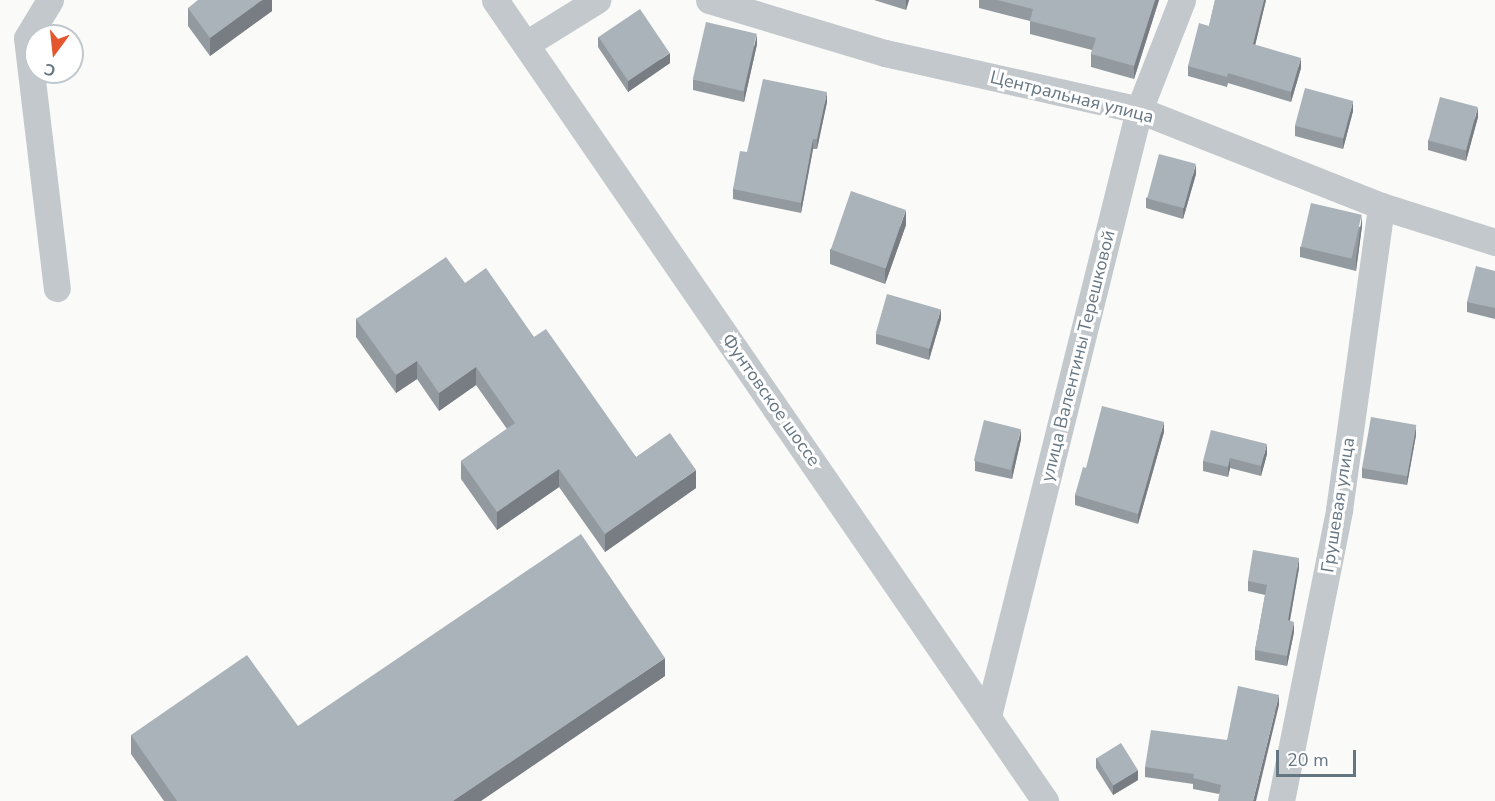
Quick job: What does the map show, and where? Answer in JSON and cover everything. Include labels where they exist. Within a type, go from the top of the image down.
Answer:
[{"type":"street","points":[[50,0],[27,38],[57,288]]},
{"type":"street","name":"Фунтовское шоссе","points":[[495,0],[1045,801]]},
{"type":"street","points":[[526,44],[597,0]]},
{"type":"street","name":"Центральная улица","points":[[709,0],[885,53],[1139,110],[1381,206],[1495,242]]},
{"type":"street","name":"улица Валентины Терешковой","points":[[988,716],[1139,110],[1182,0]]},
{"type":"street","name":"Грушевая улица","points":[[1281,801],[1339,510],[1381,206]]},
{"type":"building","points":[[198,0],[262,0],[210,38],[188,8]]},
{"type":"building","points":[[997,0],[1155,0],[1134,66],[1091,54],[1096,38],[1030,21],[1033,9]]},
{"type":"building","points":[[1215,0],[1264,0],[1253,44],[1301,58],[1291,92],[1228,73],[1227,77],[1188,66],[1199,23],[1209,26]]},
{"type":"building","points":[[640,9],[670,53],[628,81],[599,37]]},
{"type":"building","points":[[706,22],[757,34],[743,91],[693,79]]},
{"type":"building","points":[[763,79],[827,92],[817,139],[813,139],[801,203],[733,189],[740,151],[747,152]]},
{"type":"building","points":[[1305,88],[1353,101],[1343,139],[1295,126]]},
{"type":"building","points":[[1440,97],[1478,107],[1466,151],[1428,140]]},
{"type":"building","points":[[1159,154],[1196,164],[1184,208],[1147,198]]},
{"type":"building","points":[[851,191],[906,210],[886,269],[831,250]]},
{"type":"building","points":[[1311,203],[1362,215],[1352,259],[1301,247]]},
{"type":"building","points":[[446,257],[465,283],[486,268],[534,337],[546,329],[636,457],[670,433],[696,470],[605,534],[559,469],[497,512],[461,461],[515,423],[476,367],[439,393],[417,361],[396,375],[356,319]]},
{"type":"building","points":[[1476,266],[1495,271],[1495,308],[1467,302]]},
{"type":"building","points":[[887,294],[941,309],[930,349],[876,333]]},
{"type":"building","points":[[1102,406],[1164,422],[1138,514],[1075,495],[1083,467],[1086,468]]},
{"type":"building","points":[[1371,417],[1416,425],[1407,476],[1362,468]]},
{"type":"building","points":[[984,420],[1021,429],[1011,470],[974,461]]},
{"type":"building","points":[[1211,430],[1267,444],[1261,466],[1230,458],[1228,467],[1203,461]]},
{"type":"building","points":[[581,534],[665,658],[453,801],[177,801],[131,735],[247,655],[298,726]]},
{"type":"building","points":[[1253,550],[1299,558],[1288,620],[1294,622],[1287,656],[1255,650],[1267,585],[1248,581]]},
{"type":"building","points":[[1238,686],[1279,695],[1253,801],[1218,801],[1221,785],[1193,778],[1194,774],[1145,767],[1151,730],[1227,740]]},
{"type":"building","points":[[1121,743],[1138,770],[1113,786],[1096,758]]}]
